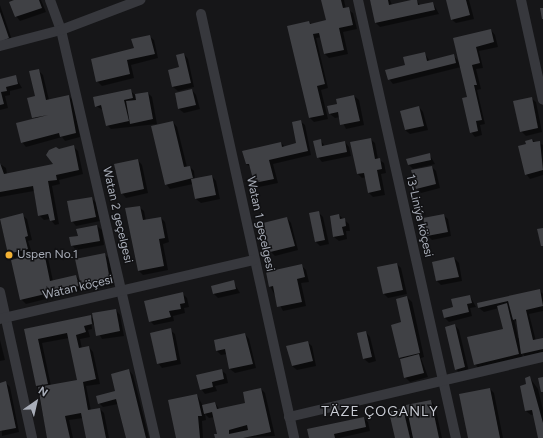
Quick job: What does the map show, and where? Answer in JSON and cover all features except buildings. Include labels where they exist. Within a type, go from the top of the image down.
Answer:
[{"type":"street","name":"Watan 2 geçelgesi","points":[[50,0],[61,30],[155,438]]},
{"type":"street","points":[[0,46],[61,30],[140,0]]},
{"type":"street","name":"13-Liniýa köçesi","points":[[358,0],[456,438]]},
{"type":"street","points":[[521,0],[543,100]]},
{"type":"street","name":"Watan 1 geçelgesi","points":[[201,14],[294,438]]},
{"type":"street","name":"Watan köçesi","points":[[3,318],[121,292],[254,260]]},
{"type":"street","points":[[0,292],[3,318],[32,438]]},
{"type":"street","points":[[289,417],[442,379],[543,357]]},
{"type":"place","name":"Uspen No.1","points":[[9,255]]},
{"type":"district","name":"TÄZE ÇOGANLY","points":[[380,412]]}]
